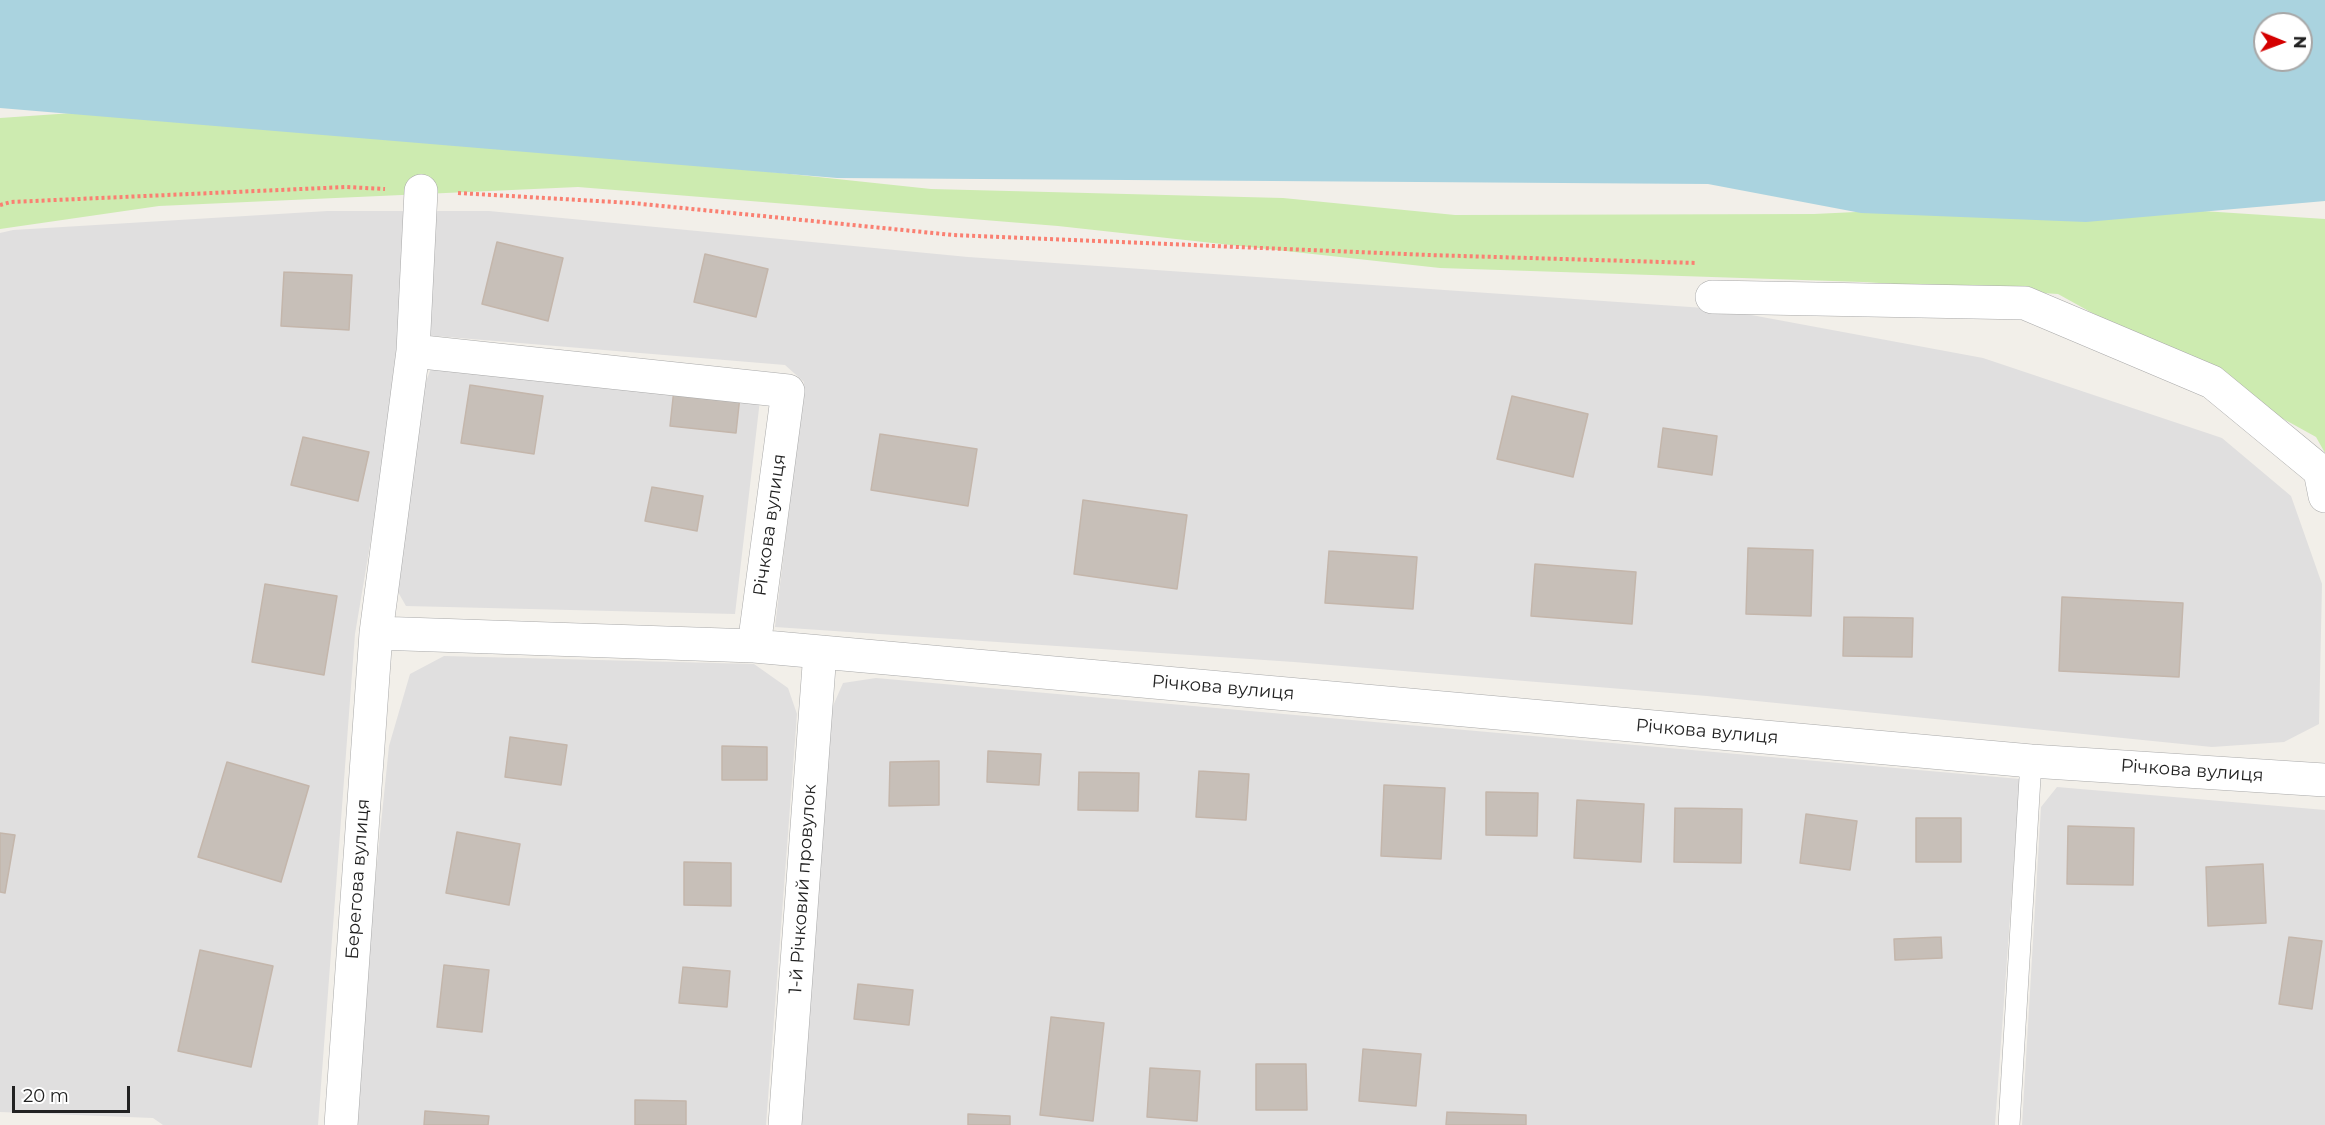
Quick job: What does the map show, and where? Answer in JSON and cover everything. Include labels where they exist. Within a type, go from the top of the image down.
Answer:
[{"type":"street","name":"Берегова вулиця","points":[[341,1125],[376,633],[413,351],[421,191]]},
{"type":"street","points":[[1712,297],[2025,303],[2212,382],[2320,471],[2325,496]]},
{"type":"street","name":"Річкова вулиця","points":[[413,351],[788,391],[754,646],[2031,761],[2325,780]]},
{"type":"street","points":[[376,633],[754,646]]},
{"type":"street","name":"1-й Річковий провулок","points":[[785,1125],[820,652]]},
{"type":"lane","points":[[2009,1125],[2031,761]]},
{"type":"path","points":[[0,205],[11,202],[346,187],[632,203],[953,235],[1430,255],[1700,263]]},
{"type":"shaded area","points":[[328,211],[489,211],[968,257],[1719,309],[1983,358],[2222,438],[2291,496],[2322,584],[2319,724],[2284,742],[2212,747],[1707,696],[1294,662],[775,627],[804,382],[785,365],[423,335],[398,379],[355,634],[318,1125],[163,1125],[153,1118],[0,1112],[0,233],[13,230]]},
{"type":"shaded area","points":[[434,360],[760,400],[735,614],[406,606],[394,585],[424,387]]},
{"type":"shaded area","points":[[444,656],[754,664],[788,688],[797,714],[766,1125],[350,1125],[389,746],[410,674]]},
{"type":"shaded area","points":[[876,678],[2020,779],[1995,1125],[800,1125],[826,722],[843,683]]},
{"type":"shaded area","points":[[2057,787],[2325,810],[2325,1125],[2022,1125],[2041,807]]},
{"type":"green space","points":[[160,107],[931,189],[1283,198],[1455,215],[1814,214],[2065,202],[2325,219],[2325,453],[2316,437],[2058,294],[1863,282],[1440,268],[1058,226],[578,187],[159,206],[0,229],[0,118]]},
{"type":"water","points":[[0,0],[2325,0],[2325,201],[2086,222],[1861,213],[1708,184],[837,178],[0,108]]},
{"type":"building","points":[[497,242],[563,258],[548,321],[482,304]]},
{"type":"building","points":[[705,254],[768,269],[756,317],[694,302]]},
{"type":"building","points":[[284,272],[352,275],[349,330],[281,326]]},
{"type":"building","points":[[470,385],[543,396],[534,454],[461,443]]},
{"type":"building","points":[[674,389],[740,396],[736,433],[670,426]]},
{"type":"building","points":[[1512,396],[1588,414],[1573,477],[1497,459]]},
{"type":"building","points":[[1663,428],[1717,436],[1712,475],[1658,467]]},
{"type":"building","points":[[880,434],[977,449],[968,506],[871,490]]},
{"type":"building","points":[[303,437],[369,452],[358,501],[291,485]]},
{"type":"building","points":[[652,487],[703,496],[697,531],[645,521]]},
{"type":"building","points":[[1083,500],[1187,515],[1177,589],[1074,574]]},
{"type":"building","points":[[1748,548],[1813,550],[1811,616],[1746,614]]},
{"type":"building","points":[[1329,551],[1417,557],[1413,609],[1325,603]]},
{"type":"building","points":[[1535,564],[1636,572],[1632,624],[1531,616]]},
{"type":"building","points":[[265,584],[337,596],[324,675],[252,662]]},
{"type":"building","points":[[2062,597],[2183,603],[2179,677],[2059,671]]},
{"type":"building","points":[[1844,617],[1913,618],[1912,657],[1843,656]]},
{"type":"building","points":[[510,737],[567,745],[561,785],[505,777]]},
{"type":"building","points":[[722,746],[767,747],[767,780],[722,780]]},
{"type":"building","points":[[988,751],[1041,754],[1039,785],[987,782]]},
{"type":"building","points":[[939,761],[939,805],[889,806],[890,762]]},
{"type":"building","points":[[227,762],[309,786],[281,882],[198,857]]},
{"type":"building","points":[[1199,771],[1249,774],[1246,820],[1196,817]]},
{"type":"building","points":[[1079,772],[1139,773],[1138,811],[1078,810]]},
{"type":"building","points":[[1384,785],[1445,788],[1441,859],[1381,856]]},
{"type":"building","points":[[1486,792],[1538,793],[1537,836],[1486,835]]},
{"type":"building","points":[[1577,800],[1644,804],[1641,862],[1574,858]]},
{"type":"building","points":[[1675,808],[1742,809],[1741,863],[1674,862]]},
{"type":"building","points":[[1806,814],[1857,821],[1850,870],[1800,863]]},
{"type":"building","points":[[1916,818],[1961,818],[1961,862],[1916,862]]},
{"type":"building","points":[[2068,826],[2134,828],[2133,885],[2067,884]]},
{"type":"building","points":[[457,832],[520,844],[509,905],[446,893]]},
{"type":"building","points":[[0,833],[15,835],[5,893],[0,892]]},
{"type":"building","points":[[684,862],[731,863],[731,906],[684,905]]},
{"type":"building","points":[[2263,864],[2266,923],[2208,926],[2206,867]]},
{"type":"building","points":[[1941,937],[1942,958],[1895,960],[1894,939]]},
{"type":"building","points":[[2289,937],[2322,941],[2312,1009],[2279,1004]]},
{"type":"building","points":[[200,950],[273,966],[251,1067],[178,1051]]},
{"type":"building","points":[[444,965],[489,970],[482,1032],[437,1027]]},
{"type":"building","points":[[683,967],[730,971],[727,1007],[679,1003]]},
{"type":"building","points":[[858,984],[913,990],[909,1025],[854,1019]]},
{"type":"building","points":[[1051,1017],[1104,1023],[1093,1121],[1040,1115]]},
{"type":"building","points":[[1363,1049],[1421,1054],[1416,1106],[1359,1101]]},
{"type":"building","points":[[1256,1064],[1306,1064],[1307,1110],[1256,1110]]},
{"type":"building","points":[[1150,1068],[1200,1071],[1197,1121],[1147,1117]]},
{"type":"building","points":[[635,1100],[686,1101],[686,1125],[635,1125]]},
{"type":"building","points":[[425,1111],[489,1116],[488,1125],[424,1125]]},
{"type":"building","points":[[1447,1112],[1526,1115],[1526,1125],[1446,1125]]},
{"type":"building","points":[[968,1114],[1010,1116],[1010,1125],[968,1125]]}]
